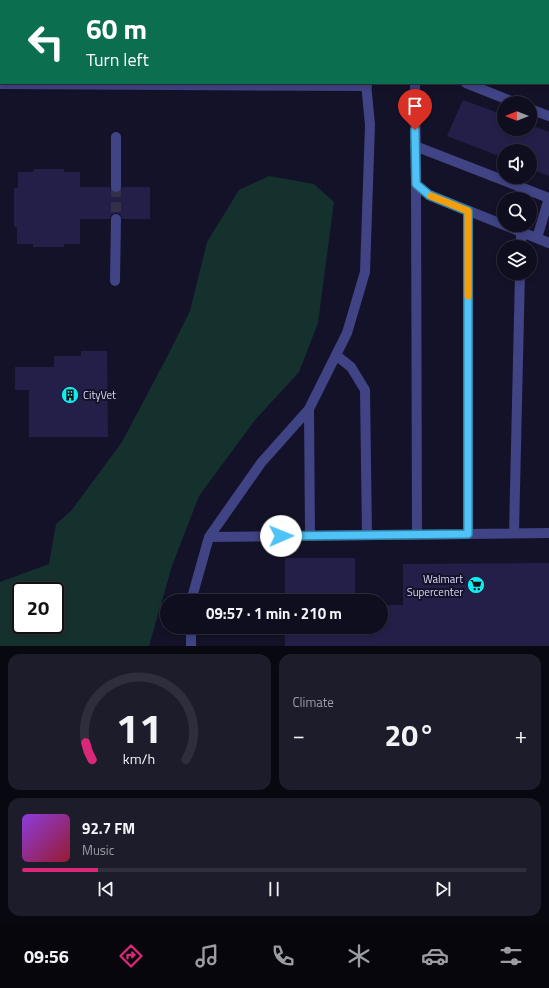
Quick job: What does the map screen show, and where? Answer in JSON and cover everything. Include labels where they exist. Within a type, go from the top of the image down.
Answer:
[{"type":"lane","points":[[0,84],[367,84],[370,125],[365,272],[347,333],[337,356],[309,409],[261,463],[209,536],[193,594]]},
{"type":"lane","points":[[415,84],[417,534]]},
{"type":"lane","points":[[468,84],[498,96]]},
{"type":"lane","points":[[537,111],[549,116]]},
{"type":"lane","points":[[116,137],[116,187]]},
{"type":"lane","points":[[416,146],[549,198],[537,238]]},
{"type":"lane","points":[[416,184],[429,195],[497,222]]},
{"type":"lane","points":[[468,211],[468,534]]},
{"type":"lane","points":[[115,281],[116,219]]},
{"type":"lane","points":[[521,240],[521,232],[549,243]]},
{"type":"lane","points":[[514,533],[520,280]]},
{"type":"lane","points":[[337,356],[351,367],[365,390],[367,535]]},
{"type":"lane","points":[[309,409],[310,535]]},
{"type":"lane","points":[[209,536],[549,533]]},
{"type":"lane","points":[[191,634],[191,646]]},
{"type":"green space","points":[[269,176],[314,184],[334,202],[318,323],[299,372],[255,420],[199,496],[172,566],[164,594],[160,594],[160,608],[149,646],[0,646],[0,582],[49,564],[56,524],[71,511],[122,442],[190,311],[207,242],[239,190]]},
{"type":"building","points":[[463,100],[497,112],[497,136],[537,136],[537,128],[549,132],[549,176],[537,172],[537,144],[497,144],[497,155],[447,136]]},
{"type":"building","points":[[34,169],[64,169],[64,172],[80,172],[80,187],[110,187],[111,191],[116,193],[120,192],[122,187],[150,187],[150,219],[122,219],[120,214],[116,213],[111,215],[110,219],[80,219],[80,244],[64,244],[64,247],[33,247],[33,244],[17,244],[17,227],[14,227],[14,188],[18,188],[18,172],[33,172]]},
{"type":"building","name":"CityVet","points":[[81,351],[107,351],[108,437],[29,437],[29,390],[15,390],[15,367],[54,367],[54,356],[81,356]]},
{"type":"building","points":[[285,558],[355,558],[355,594],[285,594]]},
{"type":"building","name":"Walmart Supercenter","points":[[549,563],[549,646],[285,646],[285,634],[388,634],[388,605],[403,605],[403,564]]},
{"type":"tunnel","points":[[116,187],[116,219]]},
{"type":"slow traffic","points":[[431,196],[468,211],[468,296]]},
{"type":"place","name":"CityVet","points":[[70,395]]},
{"type":"place","name":"Walmart Supercenter","points":[[476,585]]},
{"type":"route","points":[[281,536],[468,534],[468,211],[429,195],[416,184],[415,130]]}]
